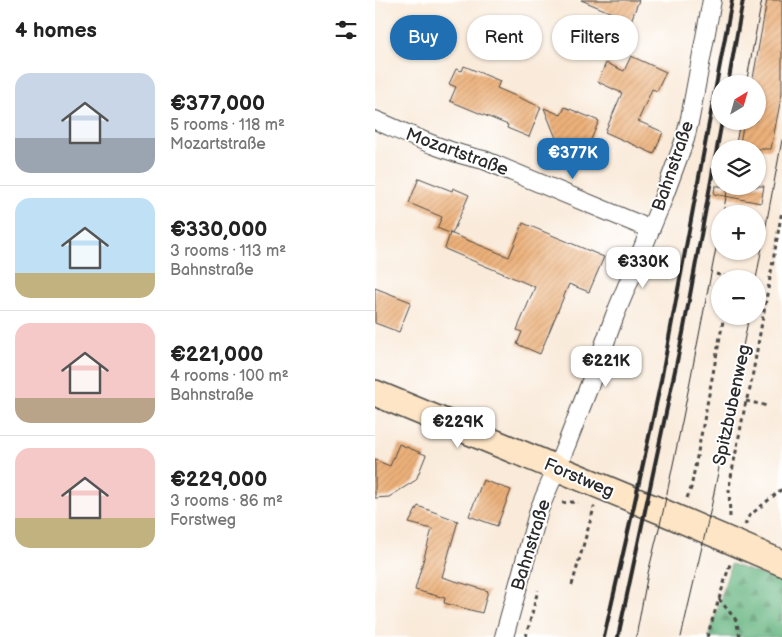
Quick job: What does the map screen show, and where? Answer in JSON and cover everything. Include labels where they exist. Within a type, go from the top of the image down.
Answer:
[{"type":"main road","name":"Forstweg","points":[[375,393],[663,512],[740,535],[782,563]]},
{"type":"street","name":"Bahnstraße","points":[[504,637],[539,510],[685,139],[712,0]]},
{"type":"street","name":"Mozartstraße","points":[[375,120],[423,141],[484,160],[650,229]]},
{"type":"path","name":"Spitzbubenweg","points":[[729,516],[729,487],[750,389],[782,211]]},
{"type":"path","points":[[687,498],[691,488],[721,325]]},
{"type":"path","points":[[746,401],[768,406]]},
{"type":"path","points":[[707,637],[740,535],[749,516],[782,489]]},
{"type":"path","points":[[556,507],[563,502],[585,505]]},
{"type":"path","points":[[572,585],[595,508],[590,506]]},
{"type":"path","points":[[526,637],[538,593],[538,586]]},
{"type":"path","points":[[719,598],[735,620],[740,637]]},
{"type":"green space","points":[[731,564],[782,582],[782,637],[709,637]]},
{"type":"building","points":[[581,0],[639,0],[633,15],[617,15]]},
{"type":"building","points":[[767,0],[782,0],[782,93],[771,149],[766,149],[766,140],[741,140],[742,130],[766,130],[766,75],[754,75]]},
{"type":"building","points":[[638,59],[666,72],[657,91],[652,89],[638,121],[663,132],[654,154],[605,132],[622,93],[598,82],[606,63],[624,71],[629,60]]},
{"type":"building","points":[[464,66],[500,81],[497,88],[541,107],[529,137],[507,128],[508,125],[450,101],[456,87],[449,84],[456,69],[462,71]]},
{"type":"building","points":[[565,107],[599,121],[582,160],[561,151],[544,108],[561,115]]},
{"type":"building","points":[[419,178],[452,191],[453,188],[469,195],[452,234],[437,228],[442,217],[409,203]]},
{"type":"building","points":[[719,195],[762,195],[761,203]]},
{"type":"building","points":[[523,223],[604,257],[589,292],[569,284],[540,354],[517,344],[522,332],[517,330],[535,287],[445,249],[450,233],[509,257]]},
{"type":"building","points":[[375,288],[411,302],[399,332],[375,323]]},
{"type":"building","points":[[399,444],[426,455],[416,480],[389,497],[375,498],[375,460],[390,466]]},
{"type":"building","points":[[483,480],[511,490],[497,526],[469,516]]},
{"type":"building","points":[[418,506],[458,521],[442,577],[488,591],[482,613],[444,603],[445,598],[415,590],[432,529],[409,523]]},
{"type":"tram line","points":[[748,75],[762,0]]},
{"type":"tram line","points":[[737,140],[738,130]]},
{"type":"tram line","points":[[758,270],[782,140]]},
{"type":"tram line","points":[[725,205],[726,195]]},
{"type":"tram line","points":[[636,637],[648,573],[683,417],[714,260]]},
{"type":"tram line","points":[[681,637],[711,508],[747,325]]},
{"type":"railway","points":[[604,637],[660,386],[732,0]]},
{"type":"railway","points":[[730,75],[743,0]]},
{"type":"railway","points":[[618,637],[683,333],[720,130]]}]
